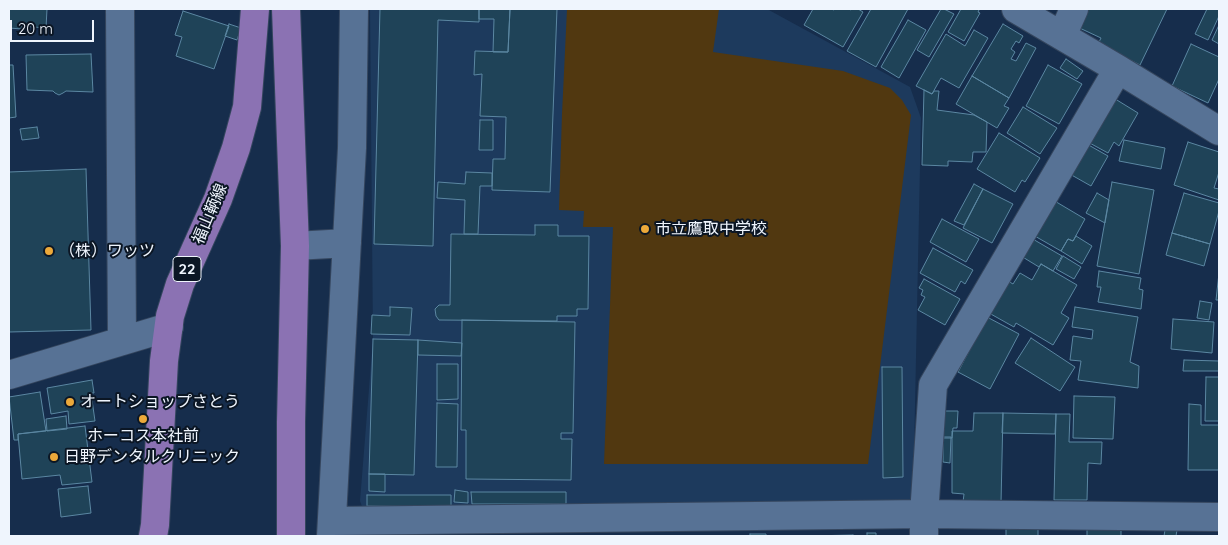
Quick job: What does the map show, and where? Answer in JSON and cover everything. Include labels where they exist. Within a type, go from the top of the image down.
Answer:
[{"type":"main road","name":"福山鞆線","points":[[152,536],[164,361],[170,316],[180,284],[218,199],[236,148],[247,107],[255,9]]},
{"type":"main road","points":[[286,9],[295,246],[290,422],[291,536]]},
{"type":"street","points":[[120,9],[122,341]]},
{"type":"street","points":[[354,9],[352,148],[331,529],[924,525],[1219,517]]},
{"type":"street","points":[[1016,9],[1219,131]]},
{"type":"street","points":[[1062,36],[1074,9]]},
{"type":"street","points":[[924,525],[934,385],[1118,69]]},
{"type":"street","points":[[295,246],[347,243]]},
{"type":"street","points":[[9,375],[169,327]]},
{"type":"shaded area","name":"市立鷹取中学校","points":[[370,9],[767,9],[910,87],[921,118],[913,501],[363,509],[360,501],[373,339]]},
{"type":"shaded area","points":[[567,9],[719,9],[713,52],[843,71],[890,88],[902,100],[911,115],[868,464],[604,464],[613,227],[583,227],[584,211],[559,210]]},
{"type":"building","points":[[9,9],[47,9],[46,28],[22,26],[22,29],[9,28]]},
{"type":"building","points":[[380,9],[479,9],[479,22],[438,20],[433,246],[374,244]]},
{"type":"building","points":[[479,9],[510,9],[508,52],[493,52],[494,19],[479,19]]},
{"type":"building","points":[[510,9],[557,9],[550,192],[492,190],[493,159],[505,159],[506,117],[480,116],[482,74],[474,75],[475,51],[508,52]]},
{"type":"building","points":[[813,9],[858,9],[863,12],[843,47],[804,25]]},
{"type":"building","points":[[871,9],[908,9],[876,67],[847,51]]},
{"type":"building","points":[[941,9],[954,14],[929,57],[917,50]]},
{"type":"building","points":[[961,9],[977,9],[980,13],[964,41],[948,32]]},
{"type":"building","points":[[1079,9],[1167,9],[1140,65],[1098,44],[1101,38],[1071,24]]},
{"type":"building","points":[[1207,9],[1219,9],[1219,16],[1208,40],[1195,34]]},
{"type":"building","points":[[183,11],[229,26],[214,69],[176,56],[182,37],[175,35]]},
{"type":"building","points":[[908,20],[926,30],[899,78],[881,67]]},
{"type":"building","points":[[229,24],[241,28],[237,40],[225,36]]},
{"type":"building","points":[[1003,24],[1023,36],[1019,43],[1016,41],[1011,49],[1015,52],[1011,59],[1016,61],[1026,43],[1036,48],[1009,98],[972,76]]},
{"type":"building","points":[[1219,25],[1219,44],[1212,40]]},
{"type":"building","points":[[974,30],[988,38],[959,88],[941,78],[932,94],[916,86],[946,34],[965,46]]},
{"type":"building","points":[[1191,44],[1219,57],[1219,79],[1208,103],[1172,86]]},
{"type":"building","points":[[91,54],[93,92],[66,91],[59,95],[53,91],[27,90],[26,55]]},
{"type":"building","points":[[1066,59],[1083,71],[1077,79],[1060,68]]},
{"type":"building","points":[[9,65],[13,65],[16,117],[9,118]]},
{"type":"building","points":[[1048,65],[1082,84],[1059,124],[1026,106]]},
{"type":"building","points":[[972,76],[1009,98],[1004,106],[1009,108],[997,128],[956,104]]},
{"type":"building","points":[[924,90],[932,94],[934,91],[939,91],[937,110],[974,115],[987,122],[986,152],[973,152],[972,162],[948,161],[948,166],[922,165]]},
{"type":"building","points":[[1112,97],[1138,113],[1119,146],[1114,142],[1108,153],[1086,141]]},
{"type":"building","points":[[1023,107],[1057,128],[1040,154],[1007,133]]},
{"type":"building","points":[[480,120],[493,120],[493,150],[479,150]]},
{"type":"building","points":[[37,127],[39,138],[22,140],[20,129]]},
{"type":"building","points":[[999,133],[1040,158],[1025,182],[1022,180],[1015,192],[977,169]]},
{"type":"building","points":[[1124,140],[1165,148],[1161,169],[1119,161]]},
{"type":"building","points":[[1188,142],[1219,152],[1219,172],[1214,188],[1219,189],[1219,200],[1174,185]]},
{"type":"building","points":[[1085,143],[1108,156],[1091,186],[1068,173]]},
{"type":"building","name":"（株）ワッツ","points":[[86,169],[91,330],[9,332],[9,172]]},
{"type":"building","points":[[466,172],[492,173],[492,186],[480,186],[478,234],[464,234],[465,200],[437,198],[438,182],[465,184]]},
{"type":"building","points":[[1112,182],[1154,190],[1139,274],[1097,266]]},
{"type":"building","points":[[974,184],[983,189],[964,225],[954,221]]},
{"type":"building","points":[[983,189],[1013,204],[992,243],[963,228]]},
{"type":"building","points":[[1097,193],[1109,200],[1105,223],[1086,213]]},
{"type":"building","points":[[1184,193],[1219,203],[1219,211],[1210,244],[1172,233]]},
{"type":"building","points":[[1053,200],[1085,219],[1073,241],[1068,239],[1061,251],[1033,235]]},
{"type":"building","points":[[942,219],[979,239],[966,262],[930,242]]},
{"type":"building","points":[[535,225],[558,225],[558,236],[589,236],[588,309],[577,309],[577,316],[557,316],[557,321],[439,320],[435,309],[439,305],[450,305],[451,234],[535,235]]},
{"type":"building","points":[[1172,233],[1210,244],[1204,266],[1166,255]]},
{"type":"building","points":[[1076,236],[1092,246],[1082,264],[1061,251],[1068,239],[1073,241]]},
{"type":"building","points":[[1031,238],[1062,256],[1053,271],[1041,264],[1039,267],[1021,256]]},
{"type":"building","points":[[933,248],[973,270],[965,284],[961,281],[955,292],[920,273]]},
{"type":"building","points":[[1063,256],[1081,267],[1074,279],[1056,269]]},
{"type":"building","points":[[1041,264],[1077,285],[1061,313],[1069,318],[1053,345],[1016,323],[1014,327],[989,313],[1008,281],[1013,284],[1020,273],[1032,280]]},
{"type":"building","points":[[1099,271],[1141,278],[1139,289],[1143,290],[1141,309],[1098,302],[1101,287],[1097,287]]},
{"type":"building","points":[[1219,273],[1219,300],[1216,300]]},
{"type":"building","points":[[924,279],[960,299],[945,325],[918,310],[925,297],[921,295],[923,290],[919,288]]},
{"type":"building","points":[[1200,301],[1212,303],[1209,320],[1197,318]]},
{"type":"building","points":[[390,307],[412,308],[410,335],[371,334],[372,315],[390,316]]},
{"type":"building","points":[[1075,307],[1138,317],[1130,362],[1139,366],[1138,388],[1078,380],[1081,361],[1070,360],[1073,336],[1092,339],[1093,330],[1072,327]]},
{"type":"building","points":[[987,317],[1019,334],[990,389],[958,372]]},
{"type":"building","points":[[1173,319],[1214,322],[1212,353],[1171,349]]},
{"type":"building","points":[[462,320],[575,322],[573,433],[561,433],[561,439],[572,439],[571,480],[466,479],[466,430],[461,430]]},
{"type":"building","points":[[1031,338],[1075,367],[1060,391],[1015,363]]},
{"type":"building","points":[[373,339],[418,340],[414,475],[369,474]]},
{"type":"building","points":[[418,340],[462,343],[461,356],[418,355]]},
{"type":"building","points":[[1184,360],[1219,361],[1219,371],[1183,371]]},
{"type":"building","points":[[437,364],[458,364],[458,399],[437,400]]},
{"type":"building","points":[[882,367],[902,367],[903,477],[883,478]]},
{"type":"building","points":[[1206,377],[1219,377],[1219,421],[1205,421]]},
{"type":"building","name":"オートショップさとう","points":[[92,380],[94,393],[91,393],[95,421],[69,424],[68,411],[51,414],[47,388]]},
{"type":"building","points":[[40,392],[46,431],[18,434],[18,440],[14,440],[9,397]]},
{"type":"building","points":[[1074,396],[1115,397],[1113,439],[1073,438]]},
{"type":"building","points":[[437,403],[458,404],[457,467],[436,467]]},
{"type":"building","points":[[1189,404],[1201,405],[1201,425],[1219,425],[1219,470],[1188,470]]},
{"type":"building","points":[[936,411],[958,411],[957,428],[953,428],[952,438],[936,438]]},
{"type":"building","points":[[974,413],[1003,413],[1001,503],[963,502],[964,494],[952,493],[952,431],[973,431]]},
{"type":"building","points":[[1003,413],[1056,414],[1055,434],[1002,433]]},
{"type":"building","points":[[1056,414],[1070,414],[1069,442],[1102,442],[1101,464],[1088,463],[1087,500],[1054,500]]},
{"type":"building","points":[[66,416],[67,429],[47,431],[46,419]]},
{"type":"building","name":"日野デンタルクリニック","points":[[85,426],[92,482],[62,485],[60,475],[22,479],[18,434]]},
{"type":"building","points":[[943,437],[951,437],[950,463],[943,462]]},
{"type":"building","points":[[369,474],[385,474],[385,492],[369,491]]},
{"type":"building","points":[[88,486],[91,513],[61,517],[58,489]]},
{"type":"building","points":[[455,490],[468,492],[468,503],[454,502]]},
{"type":"building","points":[[471,492],[566,492],[566,504],[472,504]]},
{"type":"building","points":[[367,495],[451,495],[451,507],[367,506]]},
{"type":"building","points":[[1087,527],[1121,527],[1121,536],[1087,536]]},
{"type":"building","points":[[1006,529],[1038,529],[1038,536],[1006,536]]},
{"type":"building","points":[[1165,530],[1177,530],[1176,536],[1164,536]]},
{"type":"building","points":[[867,533],[876,533],[876,536],[867,536]]},
{"type":"building","points":[[750,534],[766,534],[766,536],[750,536]]},
{"type":"building","points":[[853,535],[853,536],[809,536]]},
{"type":"place","name":"市立鷹取中学校","points":[[645,229]]},
{"type":"place","name":"（株）ワッツ","points":[[49,251]]},
{"type":"place","name":"オートショップさとう","points":[[70,402]]},
{"type":"place","name":"ホーコス本社前","points":[[143,419]]},
{"type":"place","name":"日野デンタルクリニック","points":[[54,457]]}]
